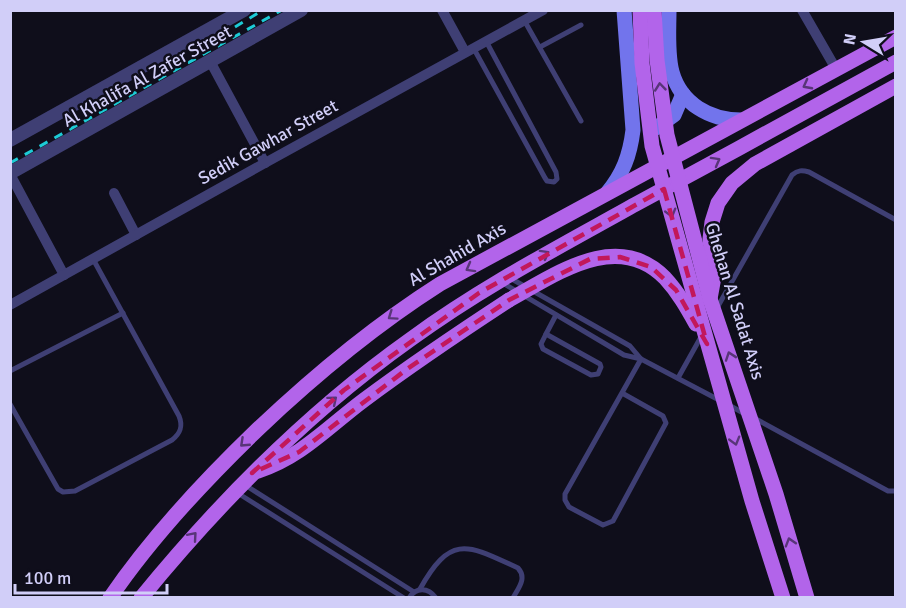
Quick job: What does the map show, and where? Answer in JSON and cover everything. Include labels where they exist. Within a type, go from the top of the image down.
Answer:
[{"type":"main road","points":[[607,193],[626,164],[633,130],[624,10]]},
{"type":"main road","name":"Ghehan Al Sadat Axis","points":[[640,10],[642,63],[652,146],[752,501],[783,597]]},
{"type":"main road","name":"Ghehan Al Sadat Axis","points":[[654,10],[657,60],[667,135],[710,299],[776,494],[807,597]]},
{"type":"main road","points":[[669,10],[670,64],[683,94],[704,113],[722,119],[741,120]]},
{"type":"main road","name":"Al Shahid Axis","points":[[110,597],[168,522],[219,466],[297,392],[393,315],[440,284],[896,37]]},
{"type":"main road","points":[[141,597],[195,533],[243,482],[313,417],[377,364],[444,316],[503,278],[896,62]]},
{"type":"main road","points":[[710,299],[714,277],[711,231],[714,213],[722,194],[742,172],[896,86]]},
{"type":"main road","points":[[633,130],[648,130],[669,121],[678,109],[683,94]]},
{"type":"main road","points":[[243,482],[299,452],[407,369],[509,300],[583,261],[605,256],[634,260],[651,267],[676,290],[707,344]]},
{"type":"street","name":"Al Khalifa Al Zafer Street","points":[[10,140],[244,10]]},
{"type":"street","name":"Al Khalifa Al Zafer Street","points":[[10,173],[301,10]]},
{"type":"street","points":[[442,10],[469,50]]},
{"type":"street","name":"Sedik Gawhar Street","points":[[10,305],[543,10]]},
{"type":"street","points":[[802,10],[836,69]]},
{"type":"street","points":[[210,61],[265,163]]},
{"type":"street","points":[[10,173],[64,275]]},
{"type":"street","points":[[114,193],[136,236]]},
{"type":"lane","points":[[524,20],[581,121]]},
{"type":"lane","points":[[540,47],[581,25]]},
{"type":"lane","points":[[469,50],[545,178],[547,181],[554,182],[557,179],[556,172],[486,41]]},
{"type":"lane","points":[[517,128],[529,121]]},
{"type":"lane","points":[[712,317],[796,171],[809,172],[896,220]]},
{"type":"lane","points":[[10,404],[58,489],[63,492],[75,491],[177,436],[181,429],[179,416],[93,259]]},
{"type":"lane","points":[[503,278],[556,315],[624,355],[640,358],[888,491],[896,491]]},
{"type":"lane","points":[[503,278],[630,346],[640,358]]},
{"type":"lane","points":[[10,371],[123,313]]},
{"type":"lane","points":[[546,334],[600,364],[598,374],[591,375],[543,349],[541,344],[546,334],[556,315]]},
{"type":"lane","points":[[678,378],[706,327]]},
{"type":"lane","points":[[622,393],[663,416],[666,423],[613,520],[603,525],[569,507],[565,494],[640,358]]},
{"type":"lane","points":[[243,482],[417,590],[427,590],[436,597]]},
{"type":"lane","points":[[243,482],[404,597]]},
{"type":"lane","points":[[409,597],[439,561],[456,550],[471,548],[518,568],[522,582],[513,597]]},
{"type":"highlighted area","points":[[664,189],[707,344],[676,290],[651,267],[620,257],[590,259],[509,300],[407,369],[299,452],[252,473],[344,390],[479,293]]},
{"type":"railway","points":[[235,27],[263,10]]},
{"type":"railway","points":[[10,163],[282,10]]}]
